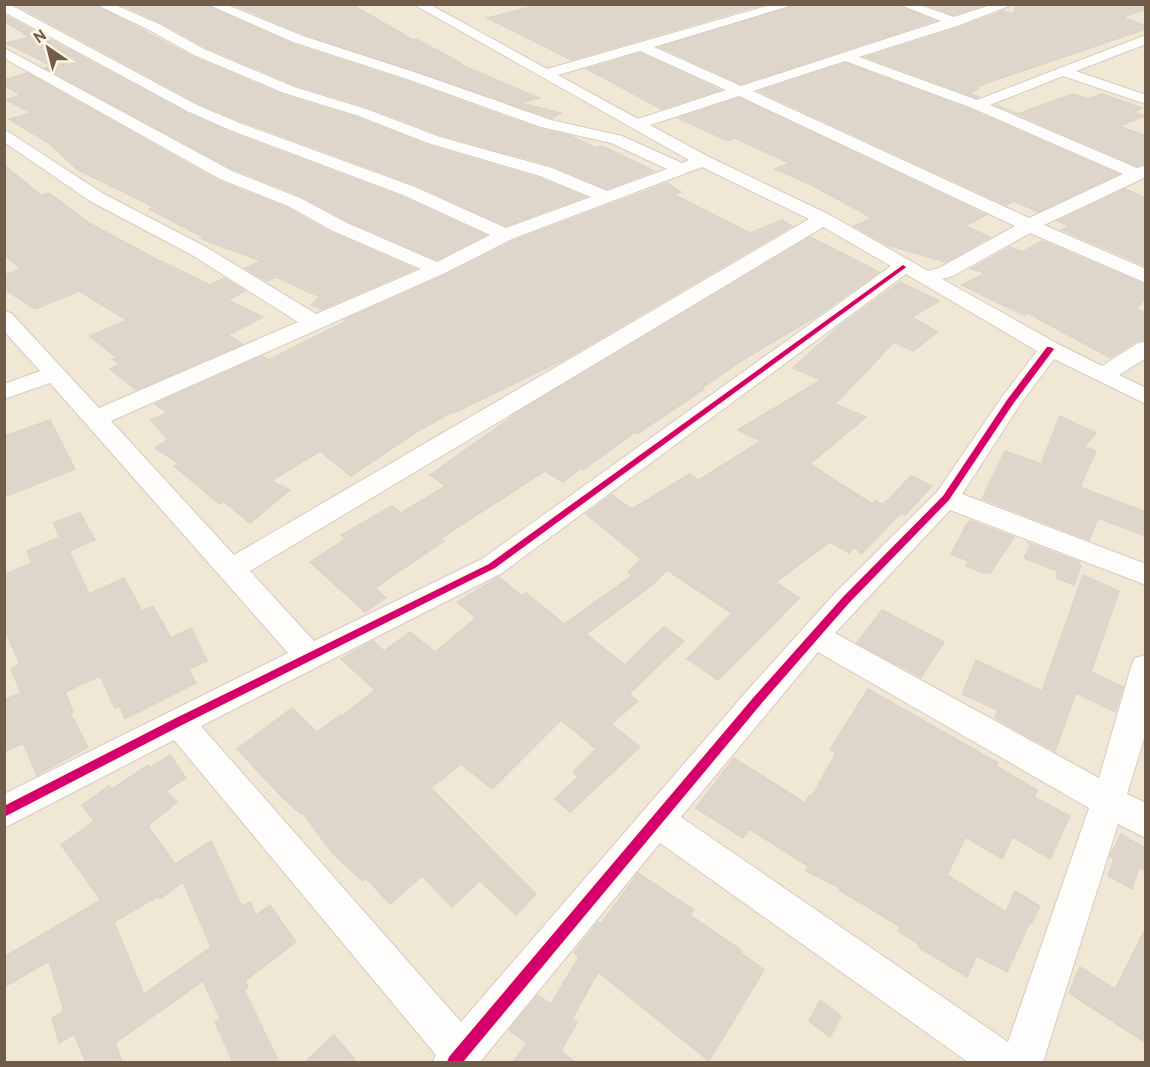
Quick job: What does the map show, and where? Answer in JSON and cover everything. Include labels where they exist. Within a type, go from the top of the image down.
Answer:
[{"type":"street","points":[[102,4],[154,27],[214,58],[289,90],[361,112],[434,140],[546,172],[609,198]]},
{"type":"street","points":[[213,4],[298,39],[547,124],[616,139],[682,169]]},
{"type":"street","points":[[419,4],[703,161],[823,219],[1050,349],[1146,397]]},
{"type":"street","points":[[544,74],[790,4]]},
{"type":"street","points":[[904,4],[955,22]]},
{"type":"street","points":[[637,124],[1008,4]]},
{"type":"street","points":[[4,7],[192,108],[236,128],[409,191],[505,235]]},
{"type":"street","points":[[977,105],[1146,39]]},
{"type":"street","points":[[641,46],[1028,226],[1146,277]]},
{"type":"street","points":[[4,52],[163,142],[226,174],[294,202],[340,227],[438,269]]},
{"type":"street","points":[[847,57],[977,105],[1141,172]]},
{"type":"street","points":[[1062,71],[1146,100]]},
{"type":"street","points":[[4,134],[96,197],[199,251],[315,323]]},
{"type":"street","points":[[96,418],[438,269],[505,235],[703,161]]},
{"type":"street","points":[[4,812],[178,722],[492,566],[915,272],[946,272],[1028,226],[1141,172]]},
{"type":"street","points":[[232,569],[823,219]]},
{"type":"street","points":[[4,317],[310,657]]},
{"type":"street","points":[[1102,376],[1146,348]]},
{"type":"street","points":[[178,722],[458,1058],[757,701],[846,600],[946,498],[1010,402],[1050,349]]},
{"type":"street","points":[[4,392],[56,373]]},
{"type":"street","points":[[946,498],[1146,574]]},
{"type":"street","points":[[815,636],[1146,822]]},
{"type":"street","points":[[1022,1062],[1125,749],[1146,667]]},
{"type":"street","points":[[657,821],[1002,1062]]},
{"type":"shaded area","points":[[5,5],[1145,5],[1145,1062],[5,1062]]},
{"type":"building","points":[[15,4],[93,4],[193,57],[283,95],[355,117],[427,145],[539,178],[585,197],[506,226],[416,185],[243,122],[198,103]]},
{"type":"building","points":[[120,4],[205,4],[292,44],[409,82],[540,129],[571,136],[596,148],[602,146],[654,171],[607,189],[553,166],[441,135],[367,107],[295,85],[205,47],[160,22]]},
{"type":"building","points":[[232,4],[351,4],[413,40],[416,39],[461,63],[459,64],[539,98],[520,103],[561,113],[552,118],[304,34]]},
{"type":"building","points":[[543,4],[764,4],[571,60],[487,18]]},
{"type":"building","points":[[798,4],[896,4],[934,21],[741,84],[660,47]]},
{"type":"building","points":[[925,4],[985,4],[985,5],[954,15]]},
{"type":"building","points":[[1016,4],[1146,4],[1146,9],[1123,17],[1146,26],[1146,29],[975,87],[979,89],[969,93],[979,97],[977,98],[866,57],[1003,11],[1014,14]]},
{"type":"building","points":[[4,15],[186,113],[229,132],[402,197],[485,235],[437,260],[348,221],[301,196],[233,169],[45,68],[52,66],[6,43],[29,37],[4,21]]},
{"type":"building","points":[[640,53],[720,90],[661,109],[587,69]]},
{"type":"building","points":[[845,63],[971,110],[1118,174],[1038,212],[1014,201],[1006,205],[759,91]]},
{"type":"building","points":[[27,73],[219,181],[287,208],[332,233],[415,269],[322,309],[311,305],[320,297],[276,277],[267,281],[245,268],[261,261],[201,239],[205,238],[149,209],[154,207],[78,170],[50,144],[9,119],[32,113],[6,100],[21,95],[4,85],[4,80]]},
{"type":"building","points":[[1072,94],[1088,99],[1102,94],[1142,108],[1134,112],[1145,116],[1119,126],[1146,136],[1146,163],[1137,166],[996,105],[1018,114]]},
{"type":"building","points":[[739,98],[986,215],[965,226],[990,237],[946,262],[887,245],[854,226],[872,218],[812,185],[775,169],[789,163],[735,138],[728,141],[678,118]]},
{"type":"building","points":[[4,165],[41,195],[49,193],[89,223],[156,259],[210,285],[224,278],[245,291],[228,300],[263,317],[228,335],[242,344],[136,390],[110,369],[119,364],[113,359],[117,358],[90,336],[127,320],[79,291],[35,309],[4,289],[4,275],[21,269],[4,254]]},
{"type":"building","points":[[667,183],[681,192],[673,194],[750,233],[782,220],[792,226],[563,360],[452,412],[418,431],[351,476],[320,451],[271,481],[290,490],[250,523],[224,502],[220,504],[174,466],[178,463],[155,448],[168,440],[151,420],[167,413],[155,404],[262,356],[269,360],[348,320],[346,319],[446,275],[513,241]]},
{"type":"building","points":[[1125,189],[1146,198],[1146,266],[1062,230],[1069,226],[1058,221]]},
{"type":"building","points":[[810,237],[879,272],[815,317],[746,358],[583,470],[580,469],[563,482],[545,471],[441,538],[444,541],[375,588],[386,598],[365,612],[310,562],[346,539],[341,535],[392,506],[401,513],[446,486],[430,475],[520,411]]},
{"type":"building","points":[[1042,241],[1146,285],[1146,298],[1136,309],[1146,313],[1146,340],[1137,341],[1110,358],[1028,313],[1024,315],[962,285],[986,273],[971,269],[1010,247],[1022,252]]},
{"type":"building","points":[[900,282],[939,301],[912,317],[937,332],[913,351],[894,342],[835,404],[866,417],[810,464],[872,504],[876,501],[883,505],[911,476],[932,486],[905,515],[901,513],[861,554],[855,547],[849,553],[830,542],[776,582],[799,598],[718,680],[687,659],[732,613],[667,570],[651,586],[586,634],[625,665],[664,627],[684,641],[629,694],[638,701],[611,724],[640,747],[570,812],[555,799],[578,777],[573,772],[596,749],[561,720],[492,789],[461,764],[431,788],[536,894],[516,915],[480,881],[452,907],[422,876],[390,904],[366,878],[363,881],[333,854],[303,813],[301,814],[282,797],[237,749],[292,708],[317,732],[340,715],[341,717],[375,690],[341,659],[373,641],[384,651],[410,632],[435,652],[476,618],[457,602],[499,577],[522,596],[526,593],[564,624],[633,575],[628,572],[641,559],[586,514],[612,495],[632,509],[690,474],[699,480],[761,441],[738,430],[821,380],[793,368],[837,328]]},
{"type":"building","points":[[1060,416],[1096,433],[1084,447],[1096,451],[1080,487],[1146,512],[1146,536],[1098,518],[1089,540],[982,499],[1005,451],[1041,464]]},
{"type":"building","points":[[50,420],[75,469],[4,497],[4,436]]},
{"type":"building","points":[[80,513],[95,540],[69,551],[89,594],[124,578],[142,611],[153,606],[171,638],[191,628],[207,661],[189,669],[196,683],[125,719],[120,706],[115,708],[100,676],[65,692],[73,712],[70,713],[88,747],[37,775],[23,743],[4,752],[4,700],[21,693],[11,669],[20,664],[4,629],[5,574],[32,563],[27,551],[60,537],[53,523]]},
{"type":"building","points":[[971,521],[1014,537],[990,573],[983,573],[966,566],[968,561],[951,554],[968,522]]},
{"type":"building","points":[[1026,542],[1080,562],[1081,566],[1074,585],[1056,578],[1058,571],[1024,558],[1031,544]]},
{"type":"building","points":[[1083,575],[1119,591],[1091,672],[1123,687],[1115,712],[1076,693],[1055,751],[995,718],[998,710],[962,694],[976,660],[1042,691]]},
{"type":"building","points":[[882,610],[944,642],[921,677],[857,643]]},
{"type":"building","points":[[868,689],[998,763],[996,766],[1037,790],[1034,797],[1070,816],[1050,859],[1013,837],[1002,859],[966,837],[947,875],[1006,912],[1015,891],[1040,906],[1007,972],[977,956],[967,977],[918,947],[919,944],[898,931],[901,927],[839,890],[840,888],[806,871],[808,866],[749,829],[743,838],[696,808],[734,758],[805,803],[810,795],[812,796],[836,753],[830,750]]},
{"type":"building","points":[[170,755],[186,778],[166,791],[177,802],[148,826],[175,864],[211,841],[242,906],[250,902],[256,915],[270,905],[296,942],[245,981],[248,987],[244,990],[279,1062],[233,1062],[215,1022],[220,1018],[203,981],[115,1043],[122,1062],[86,1062],[74,1034],[59,1043],[52,1018],[64,1011],[49,961],[4,987],[4,957],[101,900],[61,845],[94,821],[82,805],[109,786],[112,789],[148,765],[150,768]],"holes":[[[183,882],[211,947],[144,994],[114,922],[158,896],[160,899]]]},
{"type":"building","points":[[1121,834],[1146,849],[1146,871],[1139,867],[1132,889],[1108,876],[1114,859],[1110,856]]},
{"type":"building","points":[[638,873],[694,910],[690,915],[741,950],[740,952],[764,970],[709,1061],[598,972],[572,1019],[577,1022],[561,1051],[575,1062],[513,1062],[527,1043],[509,1030],[538,995],[551,1004],[579,957],[574,953],[598,922],[601,924]]},
{"type":"building","points":[[1146,927],[1146,1043],[1069,993],[1080,967],[1115,989]]},
{"type":"building","points":[[820,1000],[841,1016],[830,1037],[809,1021]]},
{"type":"building","points":[[334,1035],[357,1062],[305,1062]]},
{"type":"cycle path","points":[[4,812],[178,722],[492,566],[903,267]]},
{"type":"cycle path","points":[[454,1062],[757,701],[846,600],[946,498],[1010,402],[1050,349]]}]
